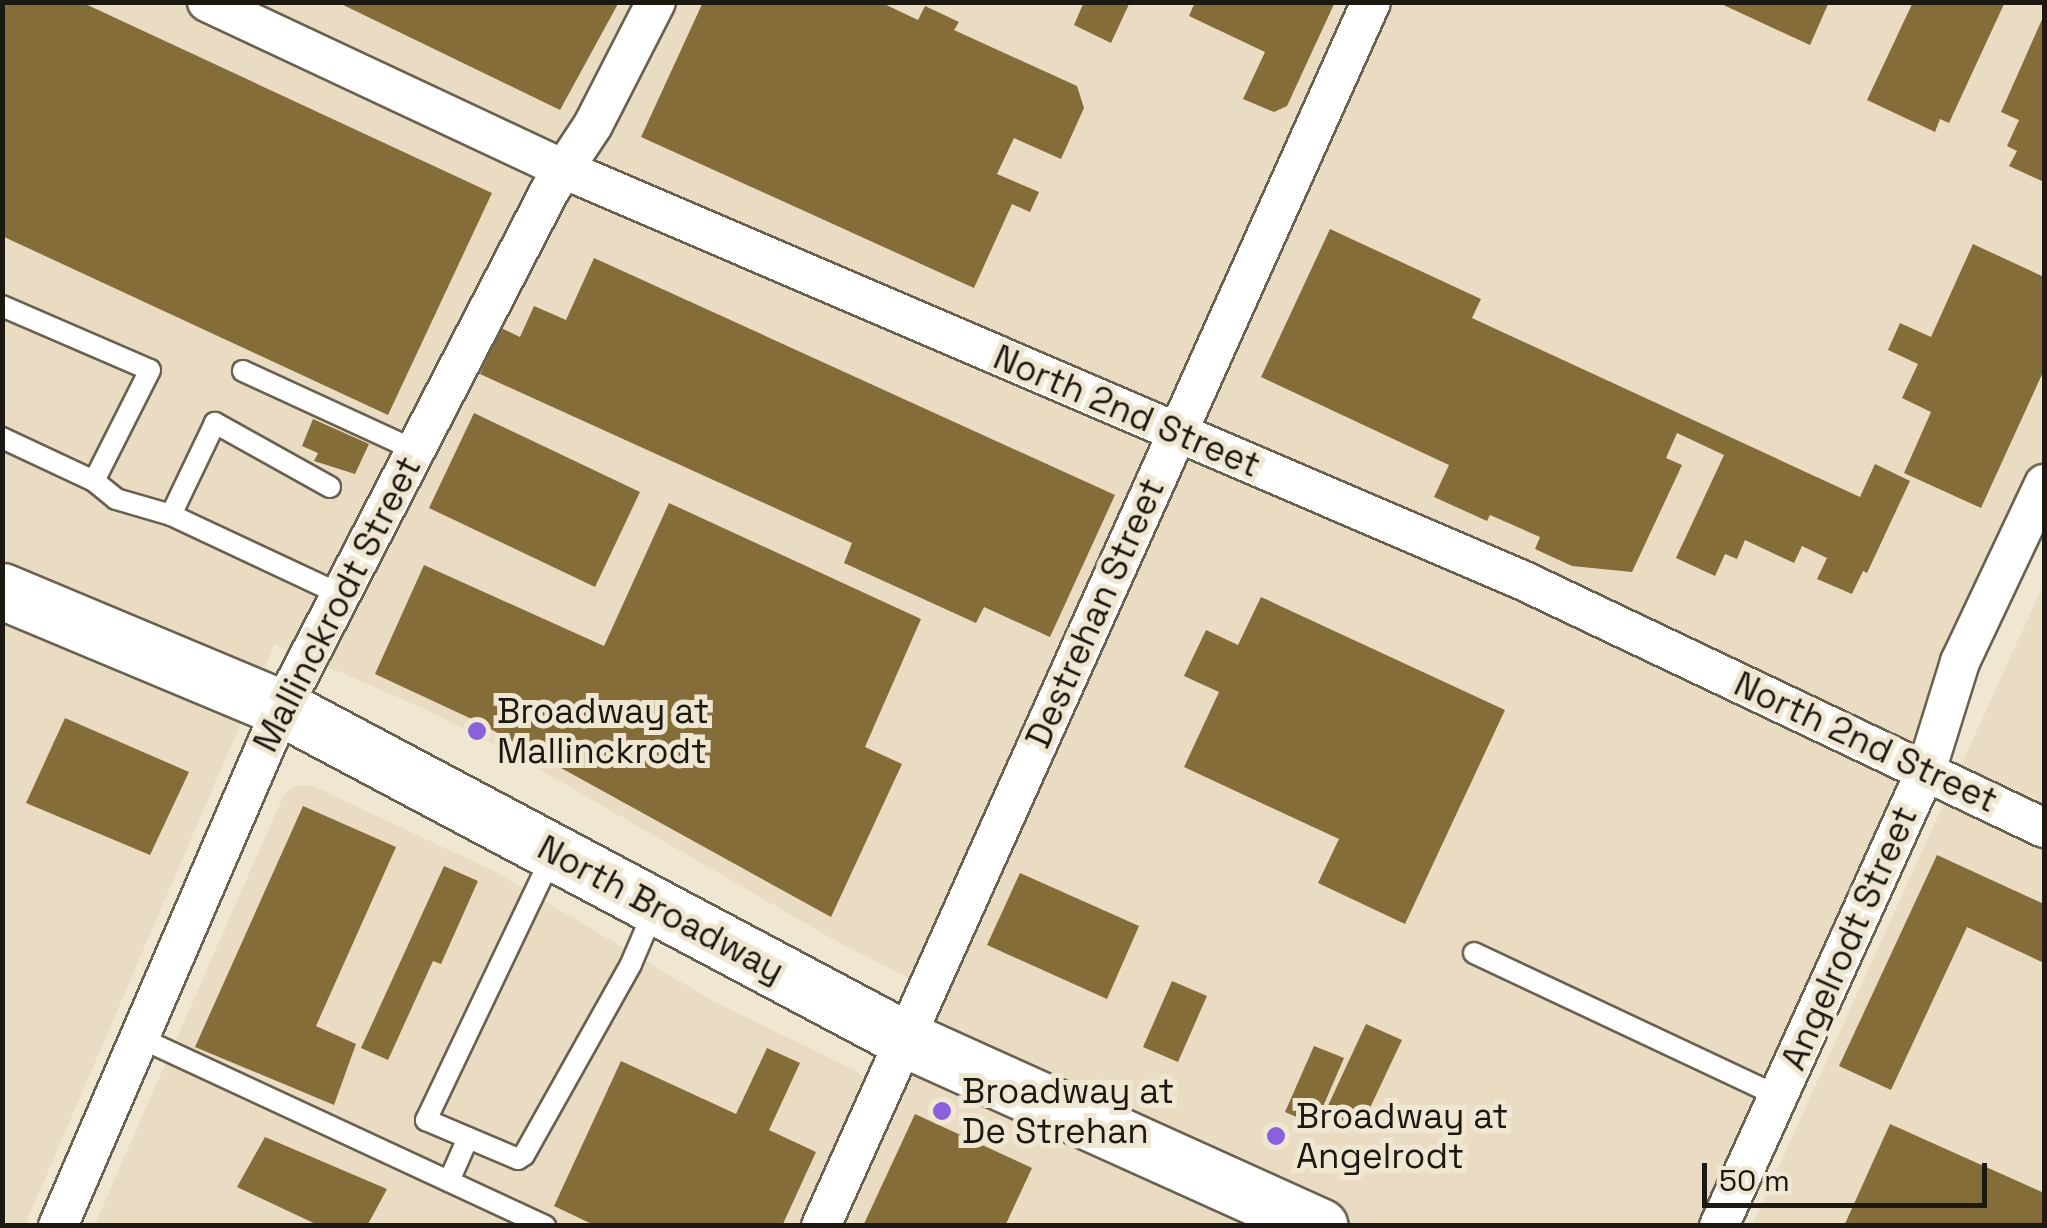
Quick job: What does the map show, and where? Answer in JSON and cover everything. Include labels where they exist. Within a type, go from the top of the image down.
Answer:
[{"type":"main road","name":"North Broadway","points":[[2,591],[282,708],[905,1039],[1320,1226]]},
{"type":"street","name":"North 2nd Street","points":[[206,2],[561,168],[1524,581],[1927,768],[2044,828]]},
{"type":"street","name":"Mallinckrodt Street","points":[[63,1224],[138,1037],[282,708],[561,168],[593,124],[656,2]]},
{"type":"street","name":"Destrehan Street","points":[[821,1226],[1371,2]]},
{"type":"street","name":"Angelrodt Street","points":[[1719,1226],[1927,768],[1960,662],[2044,484]]},
{"type":"lane","points":[[2,306],[150,370],[94,481]]},
{"type":"lane","points":[[244,371],[414,450]]},
{"type":"lane","points":[[170,515],[214,423],[330,487]]},
{"type":"lane","points":[[2,438],[94,481],[116,499],[170,515],[340,594]]},
{"type":"lane","points":[[554,852],[426,1120],[518,1159],[524,1155],[631,964],[656,906]]},
{"type":"lane","points":[[1474,953],[1778,1096]]},
{"type":"lane","points":[[138,1037],[545,1226]]},
{"type":"lane","points":[[449,1181],[468,1138]]},
{"type":"shaded area","points":[[2,3],[2044,3],[2044,473],[1706,1225],[846,1225],[947,997],[836,941],[513,754],[427,710],[275,644],[25,1225],[3,1225]]},
{"type":"shaded area","points":[[2044,583],[2044,1225],[1752,1225]]},
{"type":"shaded area","points":[[295,786],[313,786],[496,872],[713,1001],[858,1072],[865,1083],[801,1225],[94,1226],[285,792]]},
{"type":"building","points":[[2,2],[81,2],[492,193],[388,415],[2,236]]},
{"type":"building","points":[[337,2],[619,2],[560,110]]},
{"type":"building","points":[[703,2],[880,2],[918,20],[925,6],[959,22],[954,30],[1077,86],[1084,108],[1061,159],[1014,138],[997,174],[1039,192],[1030,212],[1012,204],[974,288],[641,137]]},
{"type":"building","points":[[1084,2],[1130,2],[1111,43],[1074,25]]},
{"type":"building","points":[[1195,2],[1335,2],[1287,106],[1274,112],[1243,99],[1265,52],[1189,16]]},
{"type":"building","points":[[1717,2],[1829,2],[1810,45]]},
{"type":"building","points":[[1913,2],[2005,2],[1949,123],[1940,119],[1935,132],[1867,100]]},
{"type":"building","points":[[2044,15],[2044,182],[2009,166],[2017,151],[2007,146],[2019,120],[2001,112]]},
{"type":"building","points":[[1330,229],[1481,299],[1472,318],[1860,497],[1875,464],[1910,481],[1867,573],[1863,571],[1852,594],[1817,579],[1827,558],[1802,546],[1794,563],[1745,540],[1737,559],[1725,554],[1715,576],[1676,558],[1724,455],[1677,433],[1666,458],[1682,465],[1632,572],[1572,566],[1535,549],[1540,537],[1490,515],[1487,521],[1434,497],[1449,465],[1261,377]]},
{"type":"building","points":[[1973,244],[2044,277],[2044,370],[1981,508],[1904,473],[1931,412],[1902,398],[1918,364],[1888,350],[1900,323],[1931,337]]},
{"type":"building","points":[[594,258],[1115,495],[1050,637],[984,607],[976,623],[844,563],[852,543],[480,374],[501,328],[520,337],[534,306],[566,320]]},
{"type":"building","points":[[474,413],[640,492],[595,587],[429,508]]},
{"type":"building","points":[[313,419],[369,444],[355,474],[314,461],[318,453],[302,446]]},
{"type":"building","points":[[669,503],[921,619],[865,747],[902,764],[831,917],[476,721],[375,674],[424,565],[604,646]]},
{"type":"building","points":[[1261,597],[1505,710],[1405,924],[1318,883],[1339,839],[1184,767],[1219,692],[1184,676],[1206,630],[1238,645]]},
{"type":"building","points":[[65,718],[189,772],[150,855],[26,803]]},
{"type":"building","points":[[303,806],[396,847],[316,1026],[356,1044],[334,1105],[195,1047]]},
{"type":"building","points":[[1937,855],[2044,904],[2044,963],[1967,927],[1891,1090],[1839,1066]]},
{"type":"building","points":[[444,866],[478,881],[441,964],[433,961],[388,1060],[361,1048]]},
{"type":"building","points":[[1020,873],[1139,926],[1107,999],[987,945]]},
{"type":"building","points":[[1172,981],[1207,996],[1178,1062],[1143,1047]]},
{"type":"building","points":[[1366,1024],[1402,1040],[1360,1129],[1325,1112]]},
{"type":"building","points":[[1314,1046],[1344,1058],[1315,1125],[1285,1112]]},
{"type":"building","points":[[767,1048],[800,1063],[769,1130],[816,1152],[782,1226],[596,1226],[554,1206],[621,1061],[736,1114]]},
{"type":"building","points":[[915,1114],[1032,1168],[1005,1226],[863,1226]]},
{"type":"building","points":[[1890,1124],[2044,1193],[2044,1226],[1844,1226]]},
{"type":"building","points":[[265,1137],[387,1189],[367,1226],[320,1226],[237,1187]]},
{"type":"place","name":"Broadway at Mallinckrodt","points":[[477,731]]},
{"type":"place","name":"Broadway at De Strehan","points":[[942,1111]]},
{"type":"place","name":"Broadway at Angelrodt","points":[[1276,1136]]}]
